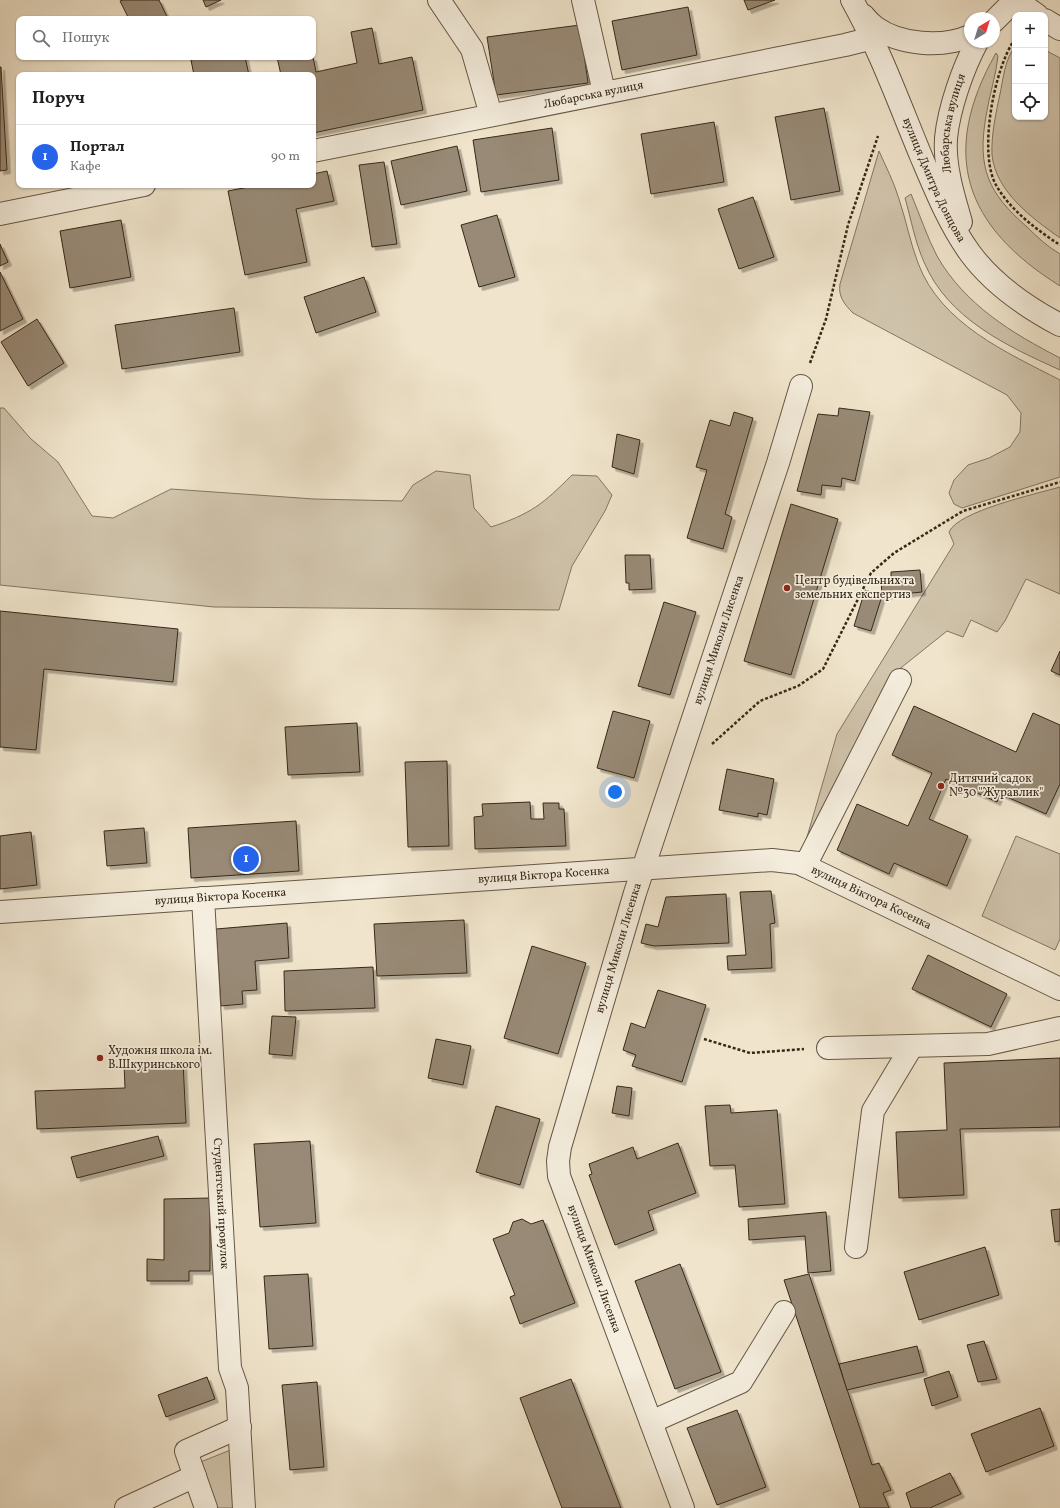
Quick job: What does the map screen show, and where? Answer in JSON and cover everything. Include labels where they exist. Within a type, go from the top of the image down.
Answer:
[{"type":"street","points":[[438,0],[472,49],[492,115]]},
{"type":"street","points":[[583,0],[604,92]]},
{"type":"street","points":[[1000,15],[1016,0],[1033,12]]},
{"type":"street","points":[[856,6],[875,27],[894,36],[914,42],[952,42],[964,38]]},
{"type":"street","name":"вулиця Дмитра Донцова","points":[[856,6],[873,38],[941,204],[970,253],[987,272],[1015,296],[1060,325]]},
{"type":"street","points":[[1048,22],[1060,29]]},
{"type":"street","name":"Любарська вулиця","points":[[316,150],[604,92],[845,46],[873,38]]},
{"type":"street","name":"Любарська вулиця","points":[[970,253],[954,199],[948,165],[946,138],[957,92],[974,48]]},
{"type":"street","points":[[0,214],[129,188]]},
{"type":"street","name":"вулиця Миколи Лисенка","points":[[683,1508],[560,1176],[558,1161],[560,1147],[642,869],[778,463],[801,386]]},
{"type":"street","points":[[804,866],[900,680]]},
{"type":"street","name":"вулиця Віктора Косенка","points":[[0,912],[772,860],[798,863],[1060,989]]},
{"type":"street","name":"Студентський провулок","points":[[203,898],[230,1368],[237,1388],[244,1508]]},
{"type":"street","points":[[828,1048],[988,1044],[1060,1028]]},
{"type":"street","points":[[856,1247],[873,1111],[912,1046]]},
{"type":"street","points":[[651,1422],[741,1382],[784,1312]]},
{"type":"street","points":[[206,1508],[186,1451],[240,1427]]},
{"type":"street","points":[[126,1508],[195,1476]]},
{"type":"path","points":[[1012,44],[1001,66],[990,114],[988,148],[989,161],[996,185],[1012,206],[1040,232],[1060,245]]},
{"type":"path","points":[[801,386],[826,319],[848,225],[878,136]]},
{"type":"path","points":[[708,748],[760,701],[798,686],[823,668],[871,573],[894,553],[963,512],[1060,482]]},
{"type":"path","points":[[704,1039],[750,1053],[828,1048]]},
{"type":"shaded area","points":[[1012,52],[1012,120],[1048,120],[1048,52],[1060,58],[1060,238],[1038,222],[1017,203],[1000,181],[995,168],[992,155],[994,124],[1005,69]]},
{"type":"shaded area","points":[[996,53],[998,56],[997,64],[987,108],[984,134],[983,150],[988,178],[1003,203],[1014,215],[1039,238],[1060,254],[1060,286],[1027,263],[1001,238],[983,213],[971,185],[966,155],[968,124],[978,90]]},
{"type":"shaded area","points":[[879,151],[897,193],[918,263],[928,284],[942,303],[977,334],[997,347],[1060,380],[1060,477],[962,508],[954,504],[949,493],[954,480],[968,465],[989,458],[1010,447],[1020,432],[1021,413],[1007,395],[853,313],[842,300],[840,284]]},
{"type":"shaded area","points":[[911,194],[937,256],[961,289],[1007,328],[1060,358],[1060,370],[1000,340],[964,315],[948,300],[935,282],[918,247],[905,198]]},
{"type":"shaded area","points":[[0,408],[4,408],[30,438],[58,462],[92,516],[113,518],[171,489],[314,499],[402,501],[413,485],[436,471],[470,475],[474,508],[491,527],[536,507],[553,494],[572,475],[597,476],[612,495],[605,511],[572,566],[559,610],[214,607],[0,585]]},
{"type":"shaded area","points":[[1060,487],[1060,594],[1026,579],[1005,621],[997,632],[971,620],[963,637],[947,631],[892,675],[807,837],[837,734],[954,544],[949,532],[955,524],[982,510]]},
{"type":"shaded area","points":[[1016,836],[1060,854],[1060,939],[1055,950],[982,916]]},
{"type":"shaded area","points":[[233,1449],[237,1508],[214,1508],[198,1463]]},
{"type":"building","points":[[159,0],[167,16],[128,16],[120,1]]},
{"type":"building","points":[[203,0],[221,0],[206,7]]},
{"type":"building","points":[[744,0],[775,0],[748,10]]},
{"type":"building","points":[[688,7],[697,55],[622,70],[612,21]]},
{"type":"building","points":[[580,25],[588,83],[496,95],[487,37]]},
{"type":"building","points":[[372,28],[379,64],[412,57],[423,110],[316,132],[316,72],[357,63],[351,32]]},
{"type":"building","points":[[191,60],[246,60],[248,72],[193,72]]},
{"type":"building","points":[[278,60],[314,60],[316,72],[280,72]]},
{"type":"building","points":[[0,67],[7,170],[0,171]]},
{"type":"building","points":[[824,108],[840,191],[791,200],[775,117]]},
{"type":"building","points":[[714,122],[724,182],[651,194],[641,134]]},
{"type":"building","points":[[552,128],[559,180],[481,192],[473,140]]},
{"type":"building","points":[[457,146],[467,191],[401,205],[391,161]]},
{"type":"building","points":[[384,162],[397,244],[372,247],[359,165]]},
{"type":"building","points":[[327,171],[334,201],[296,209],[307,262],[245,275],[228,191],[244,188],[316,188],[316,173]]},
{"type":"building","points":[[753,197],[774,257],[739,269],[718,209]]},
{"type":"building","points":[[497,215],[515,277],[479,287],[461,225]]},
{"type":"building","points":[[121,220],[131,277],[70,288],[60,231]]},
{"type":"building","points":[[0,244],[8,262],[0,266]]},
{"type":"building","points":[[0,272],[23,319],[0,331]]},
{"type":"building","points":[[364,277],[376,312],[316,333],[304,297]]},
{"type":"building","points":[[234,308],[240,352],[122,369],[115,325]]},
{"type":"building","points":[[37,319],[64,363],[28,386],[1,342]]},
{"type":"building","points":[[839,408],[870,412],[855,481],[842,478],[841,487],[822,485],[821,495],[797,491],[818,414],[838,416]]},
{"type":"building","points":[[734,412],[753,418],[725,514],[732,517],[723,549],[687,538],[707,470],[696,467],[710,420],[730,426]]},
{"type":"building","points":[[617,434],[640,440],[634,474],[612,467]]},
{"type":"building","points":[[791,504],[838,519],[791,675],[744,661]]},
{"type":"building","points":[[625,555],[650,555],[652,589],[629,590],[629,583],[626,583]]},
{"type":"building","points":[[920,570],[922,592],[882,596],[881,579],[891,579],[891,572]]},
{"type":"building","points":[[865,590],[882,596],[871,631],[854,626]]},
{"type":"building","points":[[664,602],[696,612],[670,695],[638,686]]},
{"type":"building","points":[[0,611],[178,629],[173,682],[44,669],[36,750],[0,747]]},
{"type":"building","points":[[1060,651],[1060,675],[1051,671]]},
{"type":"building","points":[[914,706],[1016,752],[1033,713],[1060,725],[1060,784],[1046,814],[1000,794],[997,802],[946,779],[929,819],[968,836],[947,886],[894,863],[889,874],[837,850],[857,804],[908,826],[932,773],[892,755]]},
{"type":"building","points":[[613,711],[650,721],[634,778],[597,768]]},
{"type":"building","points":[[357,723],[360,772],[288,775],[285,727]]},
{"type":"building","points":[[447,761],[449,846],[408,847],[405,762]]},
{"type":"building","points":[[727,769],[774,779],[767,815],[758,813],[758,817],[719,810]]},
{"type":"building","points":[[530,802],[531,819],[544,819],[543,803],[559,803],[559,809],[564,809],[566,846],[475,849],[474,817],[483,816],[482,804]]},
{"type":"building","points":[[296,821],[299,871],[191,878],[188,828]]},
{"type":"building","points":[[144,828],[147,863],[107,866],[104,831]]},
{"type":"building","points":[[31,832],[37,885],[0,889],[0,836]]},
{"type":"building","points":[[771,891],[775,923],[770,924],[772,968],[728,970],[727,956],[746,955],[740,892]]},
{"type":"building","points":[[726,894],[729,943],[654,946],[641,943],[646,924],[658,927],[666,897]]},
{"type":"building","points":[[464,920],[467,973],[377,976],[374,924]]},
{"type":"building","points":[[287,923],[289,958],[255,961],[257,990],[242,991],[243,1004],[221,1006],[216,929]]},
{"type":"building","points":[[532,946],[586,963],[558,1054],[504,1038]]},
{"type":"building","points":[[928,955],[1007,994],[991,1027],[912,989]]},
{"type":"building","points":[[373,967],[375,1008],[285,1011],[284,971]]},
{"type":"building","points":[[658,990],[706,1005],[682,1082],[632,1066],[636,1055],[623,1050],[631,1023],[645,1028]]},
{"type":"building","points":[[272,1016],[296,1017],[292,1056],[269,1054]]},
{"type":"building","points":[[436,1039],[471,1046],[463,1085],[428,1078]]},
{"type":"building","points":[[1060,1058],[1060,1127],[960,1129],[964,1195],[899,1198],[896,1132],[947,1130],[944,1063]]},
{"type":"building","points":[[183,1062],[186,1123],[37,1129],[35,1091],[125,1088],[124,1064]]},
{"type":"building","points":[[617,1086],[632,1088],[629,1116],[612,1113]]},
{"type":"building","points":[[730,1105],[731,1113],[777,1110],[785,1204],[739,1207],[735,1165],[710,1166],[705,1106]]},
{"type":"building","points":[[496,1106],[540,1119],[520,1185],[476,1172]]},
{"type":"building","points":[[158,1136],[164,1156],[77,1178],[71,1157]]},
{"type":"building","points":[[310,1141],[316,1223],[260,1227],[254,1144]]},
{"type":"building","points":[[678,1143],[696,1193],[648,1211],[654,1230],[615,1245],[589,1175],[592,1174],[589,1164],[633,1147],[637,1159]]},
{"type":"building","points":[[210,1198],[210,1271],[189,1271],[189,1281],[147,1281],[147,1259],[164,1260],[164,1199]]},
{"type":"building","points":[[1060,1209],[1060,1241],[1055,1242],[1051,1210]]},
{"type":"building","points":[[826,1212],[831,1271],[808,1273],[805,1236],[749,1240],[748,1219]]},
{"type":"building","points":[[522,1219],[531,1224],[543,1220],[575,1303],[520,1324],[510,1297],[515,1295],[493,1239],[509,1233],[513,1222]]},
{"type":"building","points":[[985,1247],[999,1295],[919,1320],[904,1272]]},
{"type":"building","points":[[680,1264],[721,1372],[675,1389],[635,1281]]},
{"type":"building","points":[[308,1274],[313,1346],[269,1349],[264,1276]]},
{"type":"building","points":[[809,1274],[872,1465],[879,1463],[891,1490],[883,1493],[889,1508],[860,1508],[784,1280]]},
{"type":"building","points":[[984,1341],[997,1379],[978,1382],[967,1345]]},
{"type":"building","points":[[917,1346],[924,1372],[847,1390],[839,1364]]},
{"type":"building","points":[[949,1371],[958,1397],[932,1406],[924,1379]]},
{"type":"building","points":[[207,1377],[215,1399],[166,1417],[158,1395]]},
{"type":"building","points":[[571,1379],[621,1508],[562,1508],[520,1398]]},
{"type":"building","points":[[317,1382],[324,1467],[290,1470],[282,1385]]},
{"type":"building","points":[[1040,1408],[1054,1446],[986,1472],[971,1434]]},
{"type":"building","points":[[737,1410],[766,1487],[717,1505],[687,1428]]},
{"type":"building","points":[[950,1473],[961,1494],[930,1508],[911,1508],[906,1493]]},
{"type":"place","name":"Центр будівельних та земельних експертиз","points":[[787,588]]},
{"type":"place","name":"Дитячий садок №30 \"Журавлик\"","points":[[941,786]]},
{"type":"place","name":"Портал","points":[[246,859]]},
{"type":"place","name":"Художня школа ім. В.Шкуринського","points":[[100,1058]]}]
